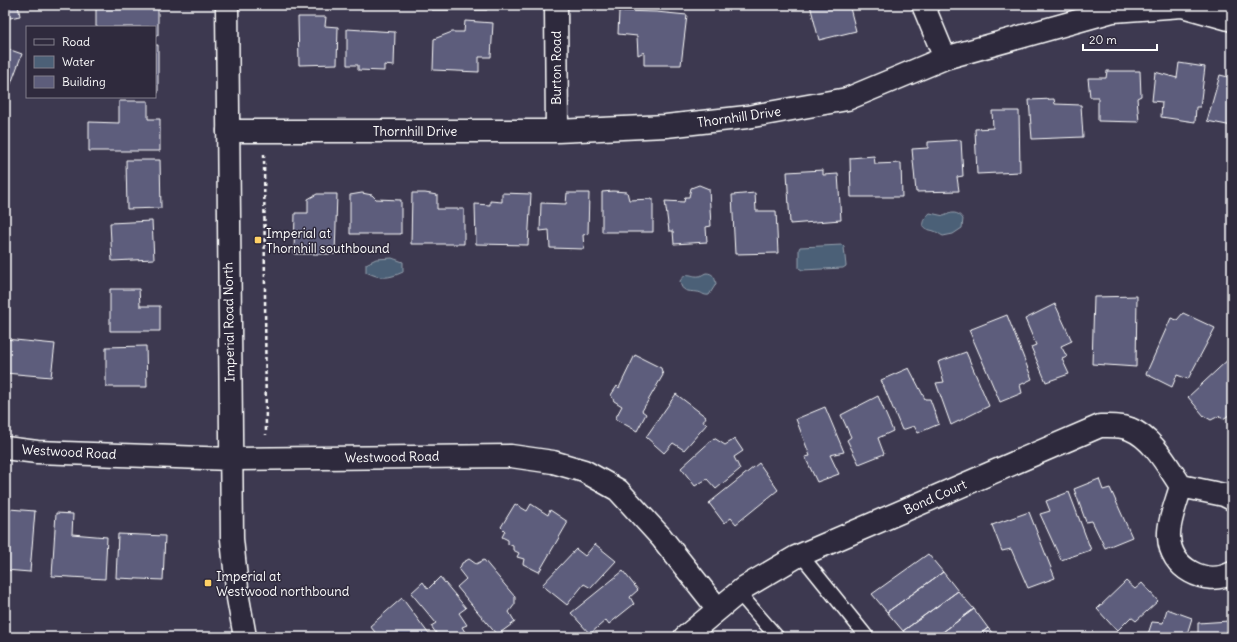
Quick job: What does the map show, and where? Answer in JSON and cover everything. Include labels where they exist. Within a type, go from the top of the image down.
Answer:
[{"type":"street","name":"Imperial Road North","points":[[227,5],[232,539],[238,598],[245,637]]},
{"type":"street","name":"Burton Road","points":[[556,5],[557,131]]},
{"type":"street","points":[[923,5],[944,58]]},
{"type":"street","name":"Thornhill Drive","points":[[228,131],[557,131],[666,126],[739,118],[847,99],[944,58],[1113,11],[1182,6],[1232,20]]},
{"type":"street","name":"Bond Court","points":[[685,637],[745,587],[801,555],[1100,426],[1114,426],[1130,429],[1143,437],[1154,447],[1181,486]]},
{"type":"street","name":"Westwood Road","points":[[5,448],[53,452],[266,460],[511,456],[553,462],[584,472],[618,490],[661,537],[718,609]]},
{"type":"street","points":[[1232,499],[1224,495],[1181,486],[1171,522],[1169,537],[1172,554],[1182,567],[1196,575],[1210,578],[1225,576],[1232,573]]},
{"type":"lane","points":[[801,555],[867,637]]},
{"type":"lane","points":[[738,592],[777,637]]},
{"type":"path","points":[[264,131],[266,460]]},
{"type":"water","points":[[930,213],[944,216],[957,213],[963,219],[962,228],[953,234],[943,236],[935,231],[924,228],[924,219]]},
{"type":"water","points":[[842,245],[844,247],[846,266],[843,268],[802,270],[799,268],[800,247]]},
{"type":"water","points":[[392,258],[403,262],[403,272],[389,277],[380,277],[366,272],[366,264],[376,259]]},
{"type":"water","points":[[706,273],[713,276],[716,284],[709,295],[683,289],[680,281],[685,276],[700,276]]},
{"type":"building","points":[[5,5],[18,5],[20,16],[5,19]]},
{"type":"building","points":[[96,5],[158,5],[158,35],[156,35],[156,26],[96,26]]},
{"type":"building","points":[[432,5],[487,5],[487,10],[432,10]]},
{"type":"building","points":[[810,5],[860,5],[850,8],[856,31],[819,40]]},
{"type":"building","points":[[619,11],[687,15],[681,65],[644,65],[644,52],[638,55],[637,36],[618,34]]},
{"type":"building","points":[[298,17],[326,17],[325,26],[338,27],[337,64],[299,65]]},
{"type":"building","points":[[465,21],[493,23],[491,57],[479,57],[479,72],[433,70],[434,39],[452,32],[464,32]]},
{"type":"building","points":[[347,29],[395,32],[394,66],[384,65],[384,71],[358,70],[358,65],[347,65]]},
{"type":"building","points":[[156,45],[158,45],[158,93],[156,93]]},
{"type":"building","points":[[5,48],[22,54],[6,97],[5,96]]},
{"type":"building","points":[[1179,63],[1205,67],[1200,107],[1196,107],[1195,122],[1161,117],[1162,102],[1152,101],[1155,72],[1177,78]]},
{"type":"building","points":[[1107,71],[1140,71],[1141,96],[1137,98],[1139,122],[1098,121],[1098,97],[1090,97],[1088,78],[1106,78]]},
{"type":"building","points":[[1220,75],[1232,78],[1232,126],[1207,121]]},
{"type":"building","points":[[1054,99],[1055,104],[1081,105],[1083,137],[1032,139],[1029,100]]},
{"type":"building","points":[[119,101],[148,101],[148,119],[160,119],[160,151],[89,151],[89,122],[119,123]]},
{"type":"building","points":[[992,111],[1019,111],[1020,172],[977,174],[975,129],[993,128]]},
{"type":"building","points":[[961,140],[963,176],[957,177],[959,191],[916,192],[912,149],[928,148],[928,142]]},
{"type":"building","points":[[874,156],[875,164],[901,163],[902,197],[851,197],[850,158]]},
{"type":"building","points":[[126,160],[160,160],[161,208],[127,209]]},
{"type":"building","points":[[823,170],[823,175],[838,174],[841,220],[790,224],[787,172]]},
{"type":"building","points":[[699,185],[709,189],[711,226],[706,227],[707,242],[674,244],[673,231],[669,231],[665,201],[684,202],[685,197],[689,197],[691,188]]},
{"type":"building","points":[[602,192],[627,192],[629,200],[653,199],[653,232],[602,232]]},
{"type":"building","points":[[362,193],[372,195],[376,199],[401,200],[401,234],[350,234],[350,195]]},
{"type":"building","points":[[412,193],[437,195],[437,209],[464,209],[464,244],[411,244]]},
{"type":"building","points":[[502,193],[531,194],[528,245],[476,244],[475,204],[490,205],[490,201],[502,202]]},
{"type":"building","points":[[567,193],[589,193],[588,234],[583,235],[584,249],[550,248],[549,230],[540,231],[541,203],[566,204]]},
{"type":"building","points":[[755,193],[756,211],[776,211],[778,253],[735,254],[732,195]]},
{"type":"building","points":[[317,194],[337,194],[335,254],[294,254],[295,213],[308,213],[308,199]]},
{"type":"building","points":[[152,221],[154,259],[112,261],[110,223]]},
{"type":"building","points":[[110,289],[139,289],[140,306],[160,306],[160,331],[110,331]]},
{"type":"building","points":[[1137,296],[1136,367],[1092,364],[1094,297]]},
{"type":"building","points":[[1055,304],[1072,341],[1061,346],[1067,357],[1062,359],[1069,374],[1046,382],[1031,347],[1036,345],[1025,319]]},
{"type":"building","points":[[1183,313],[1215,328],[1188,379],[1177,375],[1172,387],[1146,374],[1171,318],[1177,320]]},
{"type":"building","points":[[1007,315],[1032,379],[1020,385],[1022,393],[1000,402],[969,330]]},
{"type":"building","points":[[5,339],[55,344],[51,377],[5,373]]},
{"type":"building","points":[[146,346],[147,387],[106,387],[106,347]]},
{"type":"building","points":[[966,352],[989,406],[951,425],[936,383],[944,382],[938,362]]},
{"type":"building","points":[[635,355],[661,368],[663,375],[642,411],[646,414],[637,431],[615,419],[622,406],[614,401],[611,395],[617,386],[619,388]]},
{"type":"building","points":[[1232,356],[1232,413],[1223,419],[1219,416],[1211,420],[1204,416],[1188,397]]},
{"type":"building","points":[[909,368],[925,399],[930,399],[939,424],[918,433],[914,426],[902,430],[881,380]]},
{"type":"building","points":[[676,394],[706,417],[703,422],[707,424],[684,450],[673,443],[664,453],[646,437]]},
{"type":"building","points":[[878,396],[893,431],[878,438],[884,454],[859,464],[847,440],[851,437],[841,415]]},
{"type":"building","points":[[825,407],[844,452],[830,455],[839,474],[817,482],[805,457],[810,456],[796,419]]},
{"type":"building","points":[[714,438],[725,445],[735,439],[743,451],[734,457],[740,469],[716,489],[707,479],[695,486],[681,468]]},
{"type":"building","points":[[759,463],[778,490],[736,524],[731,518],[724,523],[709,503]]},
{"type":"building","points":[[1099,479],[1103,490],[1110,488],[1132,537],[1105,548],[1092,521],[1086,522],[1074,489]]},
{"type":"building","points":[[1069,492],[1091,550],[1061,560],[1040,514],[1050,511],[1046,501]]},
{"type":"building","points":[[515,504],[527,511],[531,504],[548,515],[550,510],[568,522],[539,572],[523,564],[524,559],[517,557],[519,553],[513,550],[513,546],[508,544],[508,540],[502,537],[505,531],[501,527]]},
{"type":"building","points":[[9,509],[35,511],[30,572],[5,570],[5,519],[9,519]]},
{"type":"building","points":[[1029,512],[1055,578],[1028,588],[1011,549],[1002,551],[992,525]]},
{"type":"building","points":[[56,513],[73,514],[72,534],[107,537],[105,579],[52,576]]},
{"type":"building","points":[[118,534],[165,536],[163,580],[116,578]]},
{"type":"building","points":[[595,544],[616,561],[591,588],[584,584],[567,605],[542,585],[576,549],[585,556]]},
{"type":"building","points":[[928,554],[943,572],[887,612],[872,594]]},
{"type":"building","points":[[469,559],[476,564],[484,560],[515,597],[515,604],[509,612],[515,622],[497,635],[457,587],[466,579],[459,570],[462,563]]},
{"type":"building","points":[[623,571],[638,590],[630,597],[634,604],[609,624],[606,620],[590,634],[571,613]]},
{"type":"building","points":[[943,572],[958,591],[903,631],[887,612]]},
{"type":"building","points":[[440,577],[466,608],[459,613],[467,625],[462,627],[468,637],[439,637],[431,626],[436,623],[411,593],[423,582],[428,589]]},
{"type":"building","points":[[1126,581],[1135,589],[1142,583],[1158,601],[1136,621],[1131,617],[1117,631],[1097,609]]},
{"type":"building","points":[[958,591],[974,609],[936,637],[908,637],[903,631]]},
{"type":"building","points":[[402,598],[431,637],[379,637],[370,626]]},
{"type":"building","points":[[974,609],[988,628],[976,637],[936,637]]},
{"type":"building","points":[[1167,609],[1192,618],[1186,637],[1147,637],[1152,622],[1163,623]]},
{"type":"building","points":[[1229,621],[1230,637],[1198,637],[1198,623]]},
{"type":"building","points":[[988,628],[996,637],[976,637]]},
{"type":"place","name":"Imperial at Thornhill southbound","points":[[258,240]]},
{"type":"place","name":"Imperial at Westwood northbound","points":[[208,583]]}]
